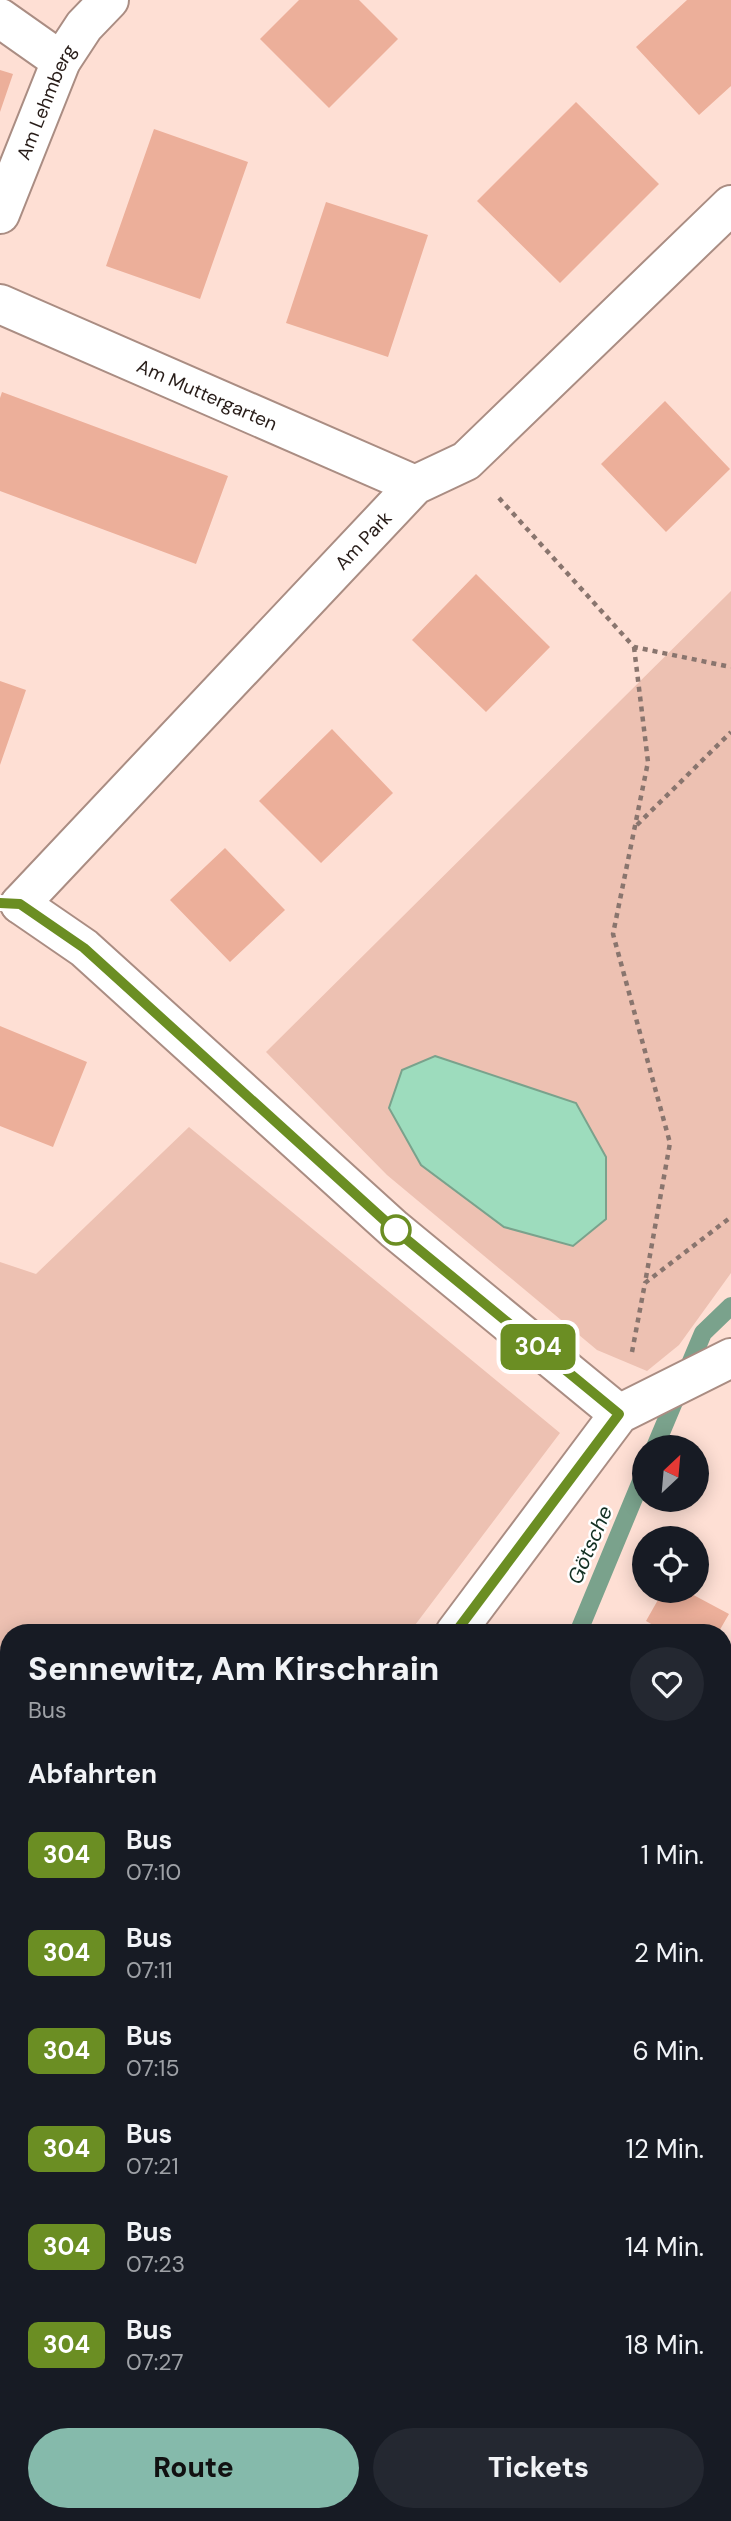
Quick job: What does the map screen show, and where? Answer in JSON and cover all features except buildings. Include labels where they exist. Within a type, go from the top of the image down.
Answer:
[{"type":"street","name":"Am Lehmberg","points":[[0,214],[61,61],[84,26],[109,0]]},
{"type":"street","points":[[0,18],[61,61]]},
{"type":"street","name":"Am Park","points":[[10,903],[415,485],[466,461],[731,205]]},
{"type":"street","name":"Am Muttergarten","points":[[0,304],[415,485]]},
{"type":"street","points":[[10,903],[84,948],[394,1229],[619,1414]]},
{"type":"street","points":[[463,1624],[619,1414],[731,1358]]},
{"type":"path","points":[[466,461],[634,647],[648,762],[613,934],[670,1143],[619,1414]]},
{"type":"path","points":[[634,647],[731,667]]},
{"type":"path","points":[[636,827],[731,732]]},
{"type":"path","points":[[645,1283],[731,1217]]},
{"type":"shaded area","points":[[731,591],[731,1273],[679,1345],[647,1371],[597,1350],[387,1175],[266,1052]]},
{"type":"shaded area","points":[[435,1056],[576,1103],[606,1157],[606,1219],[573,1246],[504,1227],[421,1165],[389,1108],[402,1070]]},
{"type":"shaded area","points":[[189,1127],[560,1433],[416,1624],[0,1624],[0,1262],[36,1274]]},
{"type":"waterway","name":"Götsche","points":[[660,1435],[703,1333],[731,1306]]},
{"type":"waterway","name":"Götsche","points":[[582,1624],[632,1503]]},
{"type":"bus line","name":"304","points":[[0,903],[20,904],[84,948],[394,1229],[619,1414],[462,1624]]}]
